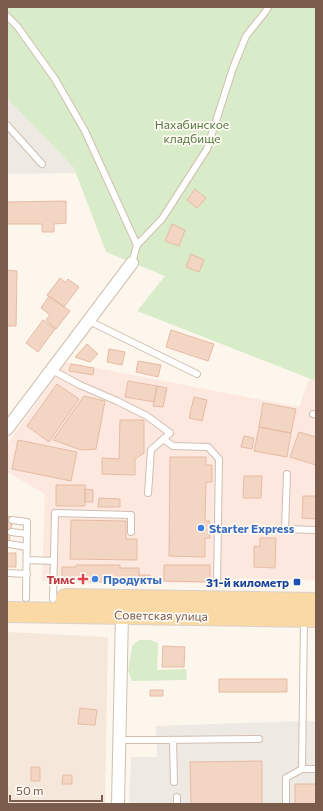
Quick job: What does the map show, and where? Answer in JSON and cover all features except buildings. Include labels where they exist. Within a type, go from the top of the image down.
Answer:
[{"type":"main road","name":"Советская улица","points":[[17,598],[312,612]]},
{"type":"main road","name":"Советская улица","points":[[7,612],[122,614],[312,612]]},
{"type":"street","points":[[7,429],[132,263]]},
{"type":"street","points":[[118,804],[122,614]]},
{"type":"lane","points":[[132,263],[137,245],[162,219],[207,149],[233,68],[246,36],[268,7]]},
{"type":"lane","points":[[7,16],[17,26],[55,79],[85,131],[137,245]]},
{"type":"lane","points":[[7,125],[42,164]]},
{"type":"lane","points":[[89,321],[197,374]]},
{"type":"lane","points":[[52,370],[80,385],[147,416],[170,434],[151,450],[148,493]]},
{"type":"lane","points":[[164,439],[173,446],[208,447],[219,459],[217,584]]},
{"type":"lane","points":[[287,474],[285,529],[316,530]]},
{"type":"lane","points":[[53,599],[55,513],[131,515],[131,532]]},
{"type":"lane","points":[[12,520],[27,522],[27,574],[17,598]]},
{"type":"lane","points":[[10,532],[27,534]]},
{"type":"lane","points":[[8,544],[27,547]]},
{"type":"lane","points":[[27,560],[54,561]]},
{"type":"lane","points":[[7,574],[27,574]]},
{"type":"lane","points":[[302,768],[312,612]]},
{"type":"lane","points":[[120,740],[259,739]]},
{"type":"lane","points":[[173,740],[174,782]]},
{"type":"lane","points":[[286,804],[286,778],[302,768],[316,769]]},
{"type":"lane","points":[[177,797],[177,804]]},
{"type":"shaded area","points":[[7,98],[74,168],[76,173],[7,174]]},
{"type":"shaded area","points":[[66,362],[299,407],[309,379],[316,381],[316,580],[239,578],[239,584],[42,581],[45,494],[7,472],[7,444]]},
{"type":"shaded area","points":[[7,632],[108,637],[105,804],[7,804]]},
{"type":"shaded area","points":[[316,721],[316,804],[129,804],[131,757],[157,757],[156,726]]},
{"type":"green space","name":"Нахабинское кладбище","points":[[7,7],[316,7],[316,381],[137,311],[165,276],[106,252],[74,168],[7,98]]},
{"type":"green space","points":[[139,640],[150,640],[158,643],[157,670],[186,669],[187,680],[132,681],[128,670],[132,646]]},
{"type":"place","name":"Starter Express","points":[[201,528]]},
{"type":"place","name":"Тимс","points":[[83,579]]},
{"type":"place","name":"Продукты","points":[[95,579]]},
{"type":"place","name":"31-й километр","points":[[297,582]]}]
